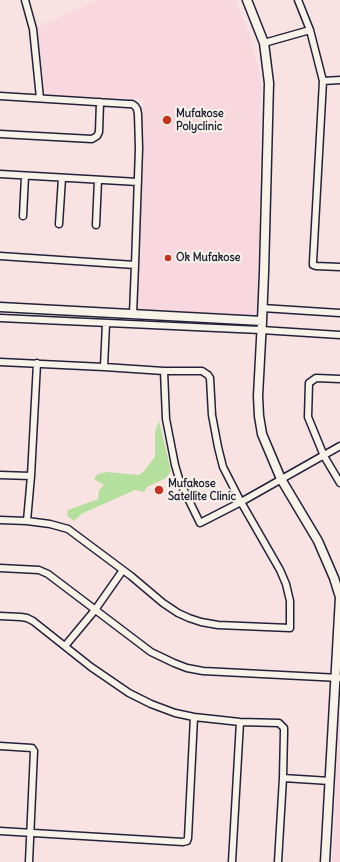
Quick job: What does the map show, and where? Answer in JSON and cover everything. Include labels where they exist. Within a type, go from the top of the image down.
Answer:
[{"type":"street","points":[[25,0],[33,29],[40,98]]},
{"type":"street","points":[[248,0],[264,44],[269,83],[262,321],[258,396],[259,416],[262,434],[281,479],[318,541],[334,578],[340,597],[338,678],[325,862]]},
{"type":"street","points":[[298,0],[310,30],[323,81],[313,265],[340,267]]},
{"type":"street","points":[[264,44],[310,30]]},
{"type":"street","points":[[323,81],[340,80]]},
{"type":"street","points":[[0,96],[132,104],[137,109],[139,148],[133,314]]},
{"type":"street","points":[[0,134],[92,139],[100,132],[100,102]]},
{"type":"street","points":[[0,174],[138,182]]},
{"type":"street","points":[[23,216],[26,176]]},
{"type":"street","points":[[59,224],[62,178]]},
{"type":"street","points":[[96,225],[98,180]]},
{"type":"street","points":[[0,256],[135,265]]},
{"type":"street","points":[[0,307],[262,321]]},
{"type":"street","points":[[262,308],[340,313]]},
{"type":"street","points":[[0,318],[340,335]]},
{"type":"street","points":[[104,367],[106,323]]},
{"type":"street","points":[[0,362],[202,372],[208,375],[210,378],[212,415],[218,447],[224,467],[241,502],[280,570],[286,584],[290,601],[290,628],[218,625],[189,618],[163,603],[131,576],[68,529],[50,524],[0,520]]},
{"type":"street","points":[[27,522],[38,363]]},
{"type":"street","points":[[164,370],[166,419],[175,465],[180,482],[200,523],[241,502],[340,446]]},
{"type":"street","points":[[340,379],[316,378],[309,383],[308,417],[324,456],[340,483]]},
{"type":"street","points":[[0,475],[31,476]]},
{"type":"street","points":[[0,568],[44,571],[150,652],[174,664],[203,671],[338,678]]},
{"type":"street","points":[[65,646],[95,610],[123,570]]},
{"type":"street","points":[[0,616],[21,617],[31,620],[91,667],[129,693],[151,704],[175,713],[194,717],[240,722],[279,723],[284,732],[278,862]]},
{"type":"street","points":[[0,831],[183,842],[187,841],[194,717]]},
{"type":"street","points":[[232,862],[240,722]]},
{"type":"street","points":[[0,746],[33,749],[28,862]]},
{"type":"street","points":[[283,778],[330,781]]},
{"type":"shaded area","points":[[98,0],[235,0],[249,32],[261,77],[258,316],[139,310],[135,308],[143,99],[46,96],[36,28]]},
{"type":"shaded area","points":[[340,697],[340,862],[332,862]]},
{"type":"green space","points":[[159,421],[171,471],[166,478],[147,487],[144,492],[135,490],[81,514],[74,521],[67,516],[68,510],[98,499],[99,490],[104,485],[94,479],[98,474],[107,472],[139,475],[144,471],[155,457],[155,432]]},
{"type":"place","name":"Mufakose Polyclinic","points":[[167,120]]},
{"type":"place","name":"Ok Mufakose","points":[[168,258]]},
{"type":"place","name":"Mufakose Satellite Clinic","points":[[159,490]]}]
